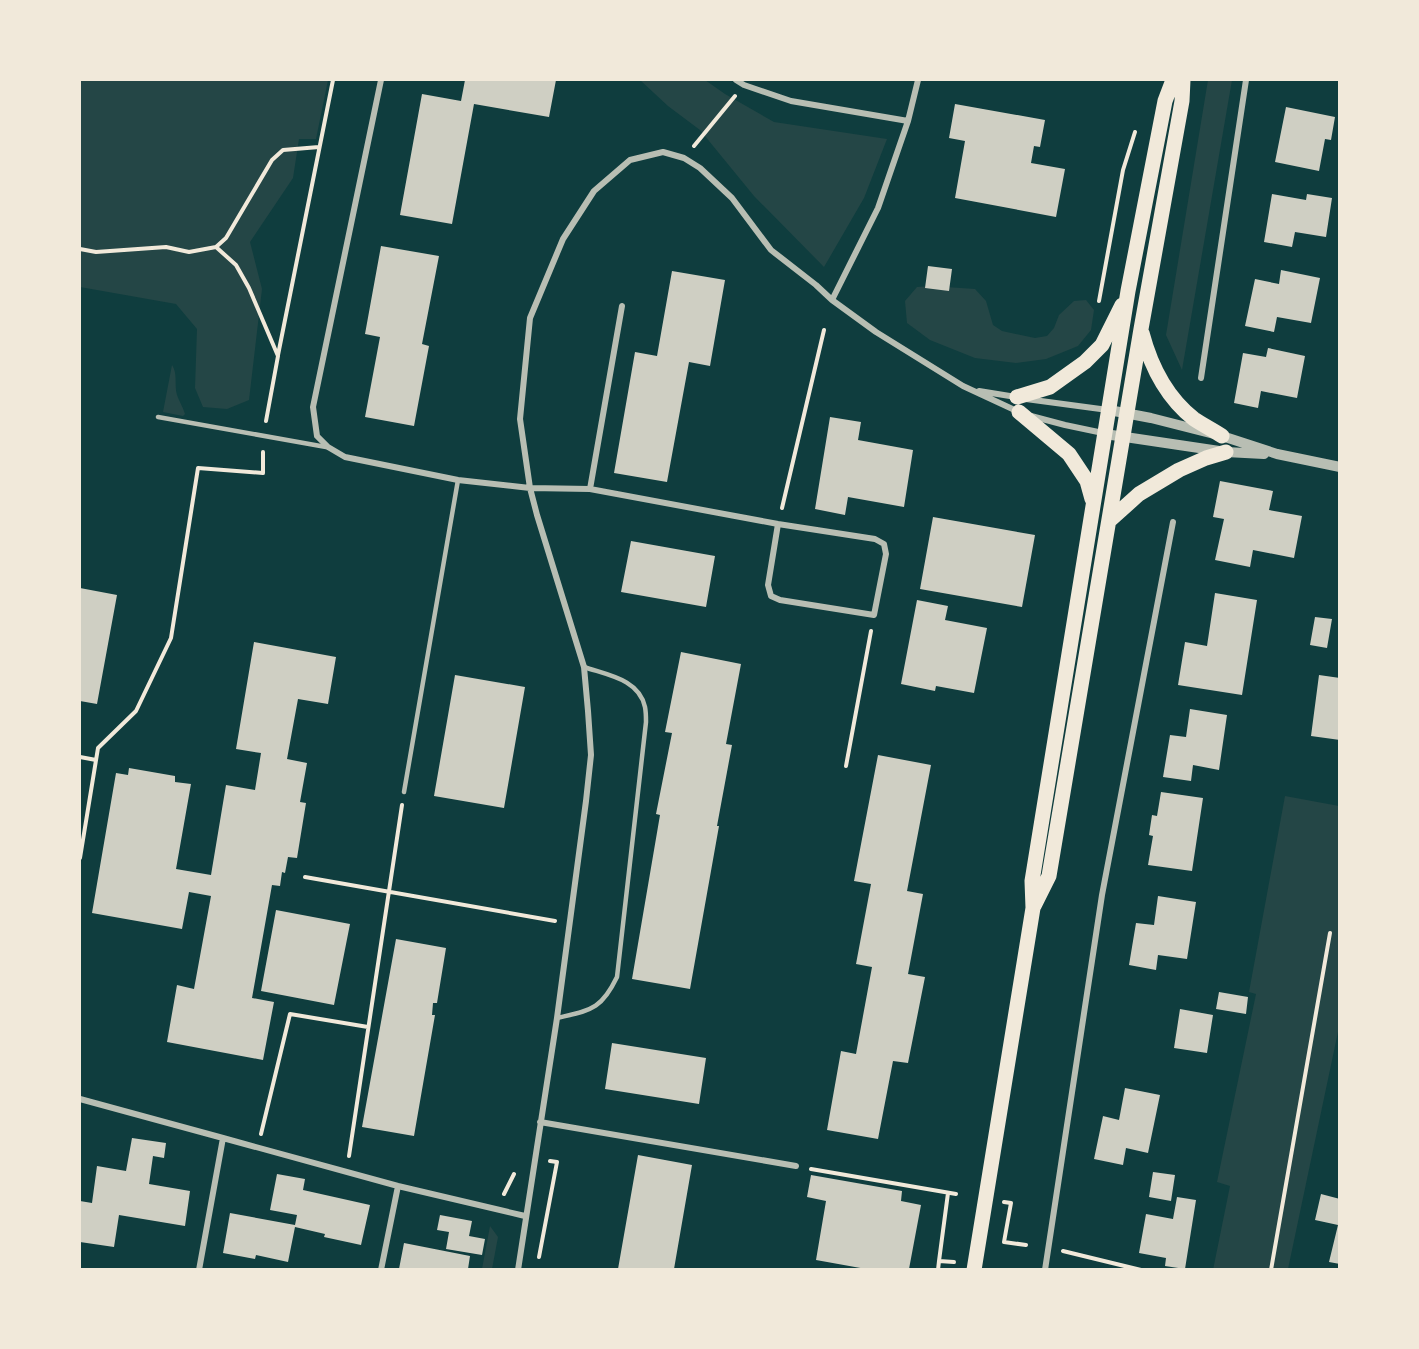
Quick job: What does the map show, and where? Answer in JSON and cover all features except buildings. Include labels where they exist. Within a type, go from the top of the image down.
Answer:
[{"type":"main road","points":[[974,1269],[1033,908],[1032,881],[1128,291],[1165,101],[1173,80]]},
{"type":"main road","points":[[1033,908],[1049,876],[1141,329],[1182,101],[1183,80]]},
{"type":"main road","points":[[1093,505],[1087,481],[1069,454],[1018,404],[1050,387],[1085,362],[1102,345],[1128,291]]},
{"type":"main road","points":[[1141,329],[1147,352],[1170,396],[1196,420],[1222,436]]},
{"type":"main road","points":[[1109,521],[1139,494],[1179,470],[1226,452]]},
{"type":"street","points":[[381,80],[313,407],[317,436],[328,447],[345,458],[458,480],[530,488],[590,489],[778,525],[875,539],[884,544],[886,555],[874,615],[780,600],[771,596],[768,585],[778,525]]},
{"type":"street","points":[[736,80],[791,101],[908,121]]},
{"type":"street","points":[[832,300],[878,208],[908,121],[918,80]]},
{"type":"street","points":[[1201,378],[1246,80]]},
{"type":"street","points":[[518,1269],[557,1018],[591,755],[584,667],[530,488],[520,419],[530,318],[563,238],[594,191],[630,160],[663,152],[684,158],[700,168],[732,198],[771,250],[832,300],[876,332],[963,386],[1018,404],[1056,423],[1105,434],[1226,452],[1276,454]]},
{"type":"street","points":[[590,489],[621,306]]},
{"type":"street","points":[[974,390],[996,402],[1127,412],[1222,436],[1276,454],[1340,467]]},
{"type":"street","points":[[1045,1269],[1102,895],[1173,522]]},
{"type":"street","points":[[80,1099],[398,1186],[525,1216]]},
{"type":"street","points":[[540,1122],[796,1166]]},
{"type":"street","points":[[199,1269],[223,1138]]},
{"type":"street","points":[[381,1269],[398,1186]]},
{"type":"lane","points":[[158,417],[328,447]]},
{"type":"lane","points":[[404,792],[458,480]]},
{"type":"lane","points":[[557,1018],[587,1011],[599,1005],[617,977],[646,722],[645,705],[636,689],[625,681],[584,667]]},
{"type":"path","points":[[80,858],[98,747],[136,711],[171,638],[198,468],[263,473],[263,435],[333,80]]},
{"type":"path","points":[[684,158],[745,82]]},
{"type":"path","points":[[1098,309],[1123,170],[1136,130]]},
{"type":"path","points":[[80,249],[96,252],[166,247],[189,252],[216,248],[226,238],[272,160],[283,150],[319,147]]},
{"type":"path","points":[[216,248],[236,265],[249,288],[278,356]]},
{"type":"path","points":[[778,525],[824,330]]},
{"type":"path","points":[[846,766],[874,615]]},
{"type":"path","points":[[80,758],[96,760]]},
{"type":"path","points":[[347,1172],[404,792]]},
{"type":"path","points":[[305,876],[570,924]]},
{"type":"path","points":[[1271,1269],[1330,933]]},
{"type":"path","points":[[257,1147],[290,1014],[368,1027]]},
{"type":"path","points":[[496,1209],[514,1175],[521,1155],[557,1162],[539,1259]]},
{"type":"path","points":[[796,1166],[956,1194]]},
{"type":"path","points":[[939,1261],[948,1193]]},
{"type":"path","points":[[1011,1203],[1004,1242],[1026,1245]]},
{"type":"path","points":[[1063,1251],[1141,1269]]},
{"type":"shaded area","points":[[80,80],[328,80],[316,139],[299,139],[293,178],[250,242],[262,289],[249,400],[227,409],[203,407],[195,388],[197,329],[176,304],[80,287]]},
{"type":"shaded area","points":[[640,80],[705,80],[774,122],[887,139],[864,198],[824,267],[754,196],[700,130],[668,106]]},
{"type":"shaded area","points":[[1208,80],[1232,80],[1182,370],[1166,335]]},
{"type":"shaded area","points":[[917,287],[975,289],[986,301],[993,325],[1002,331],[1035,338],[1047,336],[1054,328],[1059,315],[1074,301],[1086,300],[1094,310],[1091,330],[1078,346],[1046,359],[1016,363],[975,358],[930,340],[907,323],[905,301]]},
{"type":"shaded area","points":[[172,365],[175,372],[177,395],[185,414],[183,416],[163,412]]},
{"type":"shaded area","points":[[1285,796],[1339,806],[1339,1027],[1288,1269],[1213,1270],[1230,1186],[1217,1182],[1256,994],[1249,992]]},
{"type":"shaded area","points":[[490,1226],[498,1237],[492,1269],[482,1269]]}]
